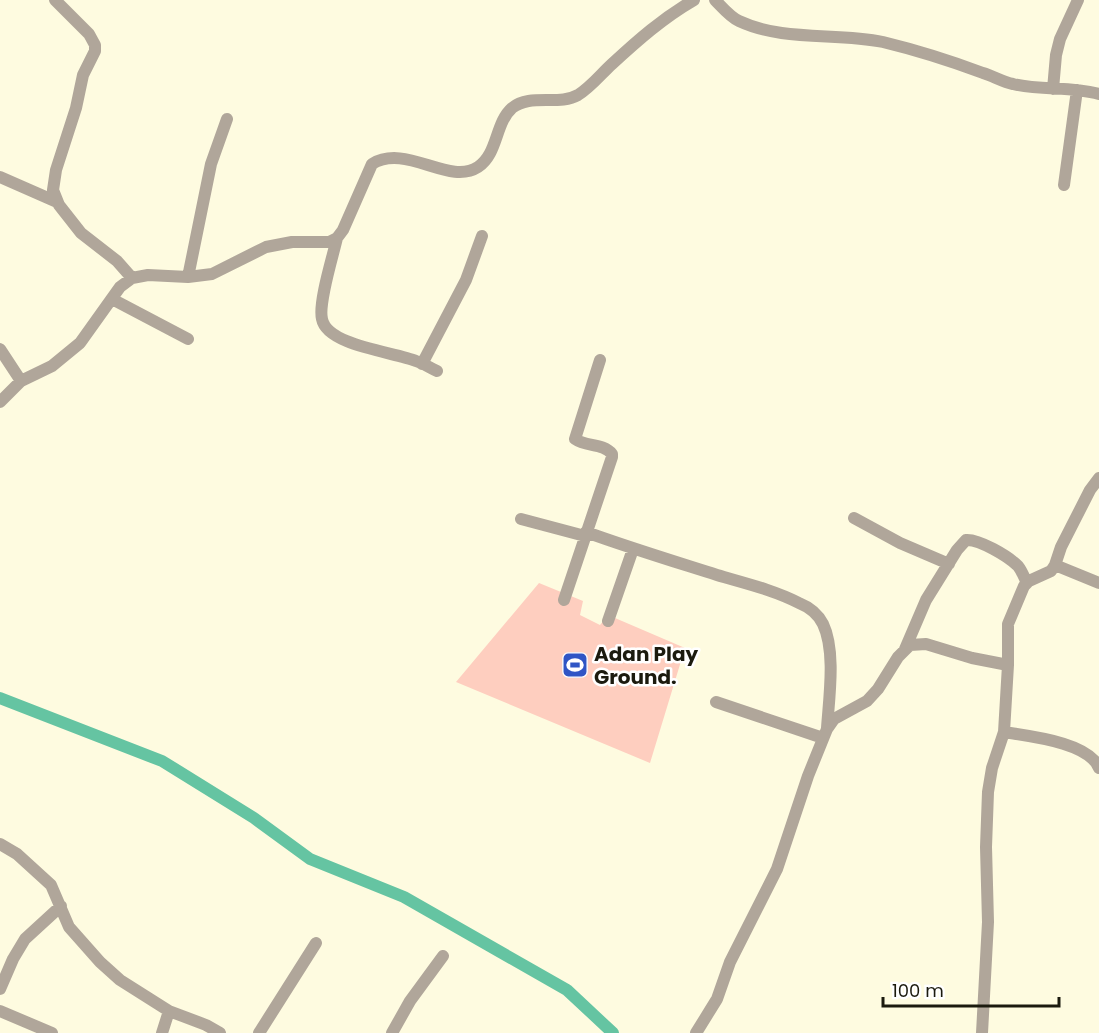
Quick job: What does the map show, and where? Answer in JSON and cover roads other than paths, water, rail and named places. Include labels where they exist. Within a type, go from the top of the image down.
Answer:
[{"type":"street","points":[[55,0],[88,34],[95,45],[95,51],[82,75],[76,108],[56,170],[53,190],[57,202],[81,232],[117,261],[132,278]]},
{"type":"street","points":[[0,402],[21,381],[52,366],[80,343],[120,287],[132,278],[148,275],[188,278],[212,274],[266,247],[292,242],[329,243],[343,230],[372,164],[390,157],[454,171],[476,168],[488,156],[510,110],[524,102],[576,96],[654,27],[673,12],[694,0]]},
{"type":"street","points":[[715,0],[737,20],[785,34],[852,37],[884,43],[950,61],[1010,84],[1099,94]]},
{"type":"street","points":[[1053,89],[1060,39],[1078,0]]},
{"type":"street","points":[[1064,185],[1077,90]]},
{"type":"street","points":[[188,278],[211,164],[227,119]]},
{"type":"street","points":[[0,177],[57,202]]},
{"type":"street","points":[[422,364],[466,280],[482,236]]},
{"type":"street","points":[[337,238],[322,303],[322,323],[343,339],[437,371]]},
{"type":"street","points":[[112,299],[188,339]]},
{"type":"street","points":[[0,349],[21,381]]},
{"type":"street","points":[[564,600],[612,454],[608,450],[575,439],[600,360]]},
{"type":"street","points":[[982,1033],[988,922],[986,847],[988,792],[992,768],[1004,732],[1008,624],[1024,586],[1044,576],[1055,565],[1061,547],[1090,490],[1099,478]]},
{"type":"street","points":[[854,518],[900,543],[949,564]]},
{"type":"street","points":[[521,519],[586,534],[758,587],[813,611],[822,622],[826,632],[829,654],[830,671],[825,734]]},
{"type":"street","points":[[696,1033],[717,999],[730,962],[777,869],[808,776],[825,734],[834,719],[867,701],[878,689],[905,649],[926,600],[963,542],[969,539],[975,540],[1014,562],[1023,573],[1027,583]]},
{"type":"street","points":[[608,621],[633,549]]},
{"type":"street","points":[[1055,565],[1099,583]]},
{"type":"street","points":[[905,649],[910,645],[926,644],[972,658],[1008,665]]},
{"type":"street","points":[[716,702],[825,734]]},
{"type":"street","points":[[1004,732],[1055,742],[1085,751],[1099,768]]},
{"type":"street","points":[[0,844],[16,854],[51,885],[69,927],[100,962],[120,980],[169,1011],[206,1025],[220,1033]]},
{"type":"street","points":[[0,989],[25,939],[61,906]]},
{"type":"street","points":[[259,1033],[316,943]]},
{"type":"street","points":[[392,1033],[410,1001],[443,956]]},
{"type":"street","points":[[0,1011],[52,1033]]},
{"type":"street","points":[[162,1033],[169,1011]]},
{"type":"waterway","points":[[0,698],[162,761],[254,818],[310,859],[404,897],[567,990],[613,1033]]},
{"type":"place","name":"Adan Play Ground.","points":[[575,665]]}]
